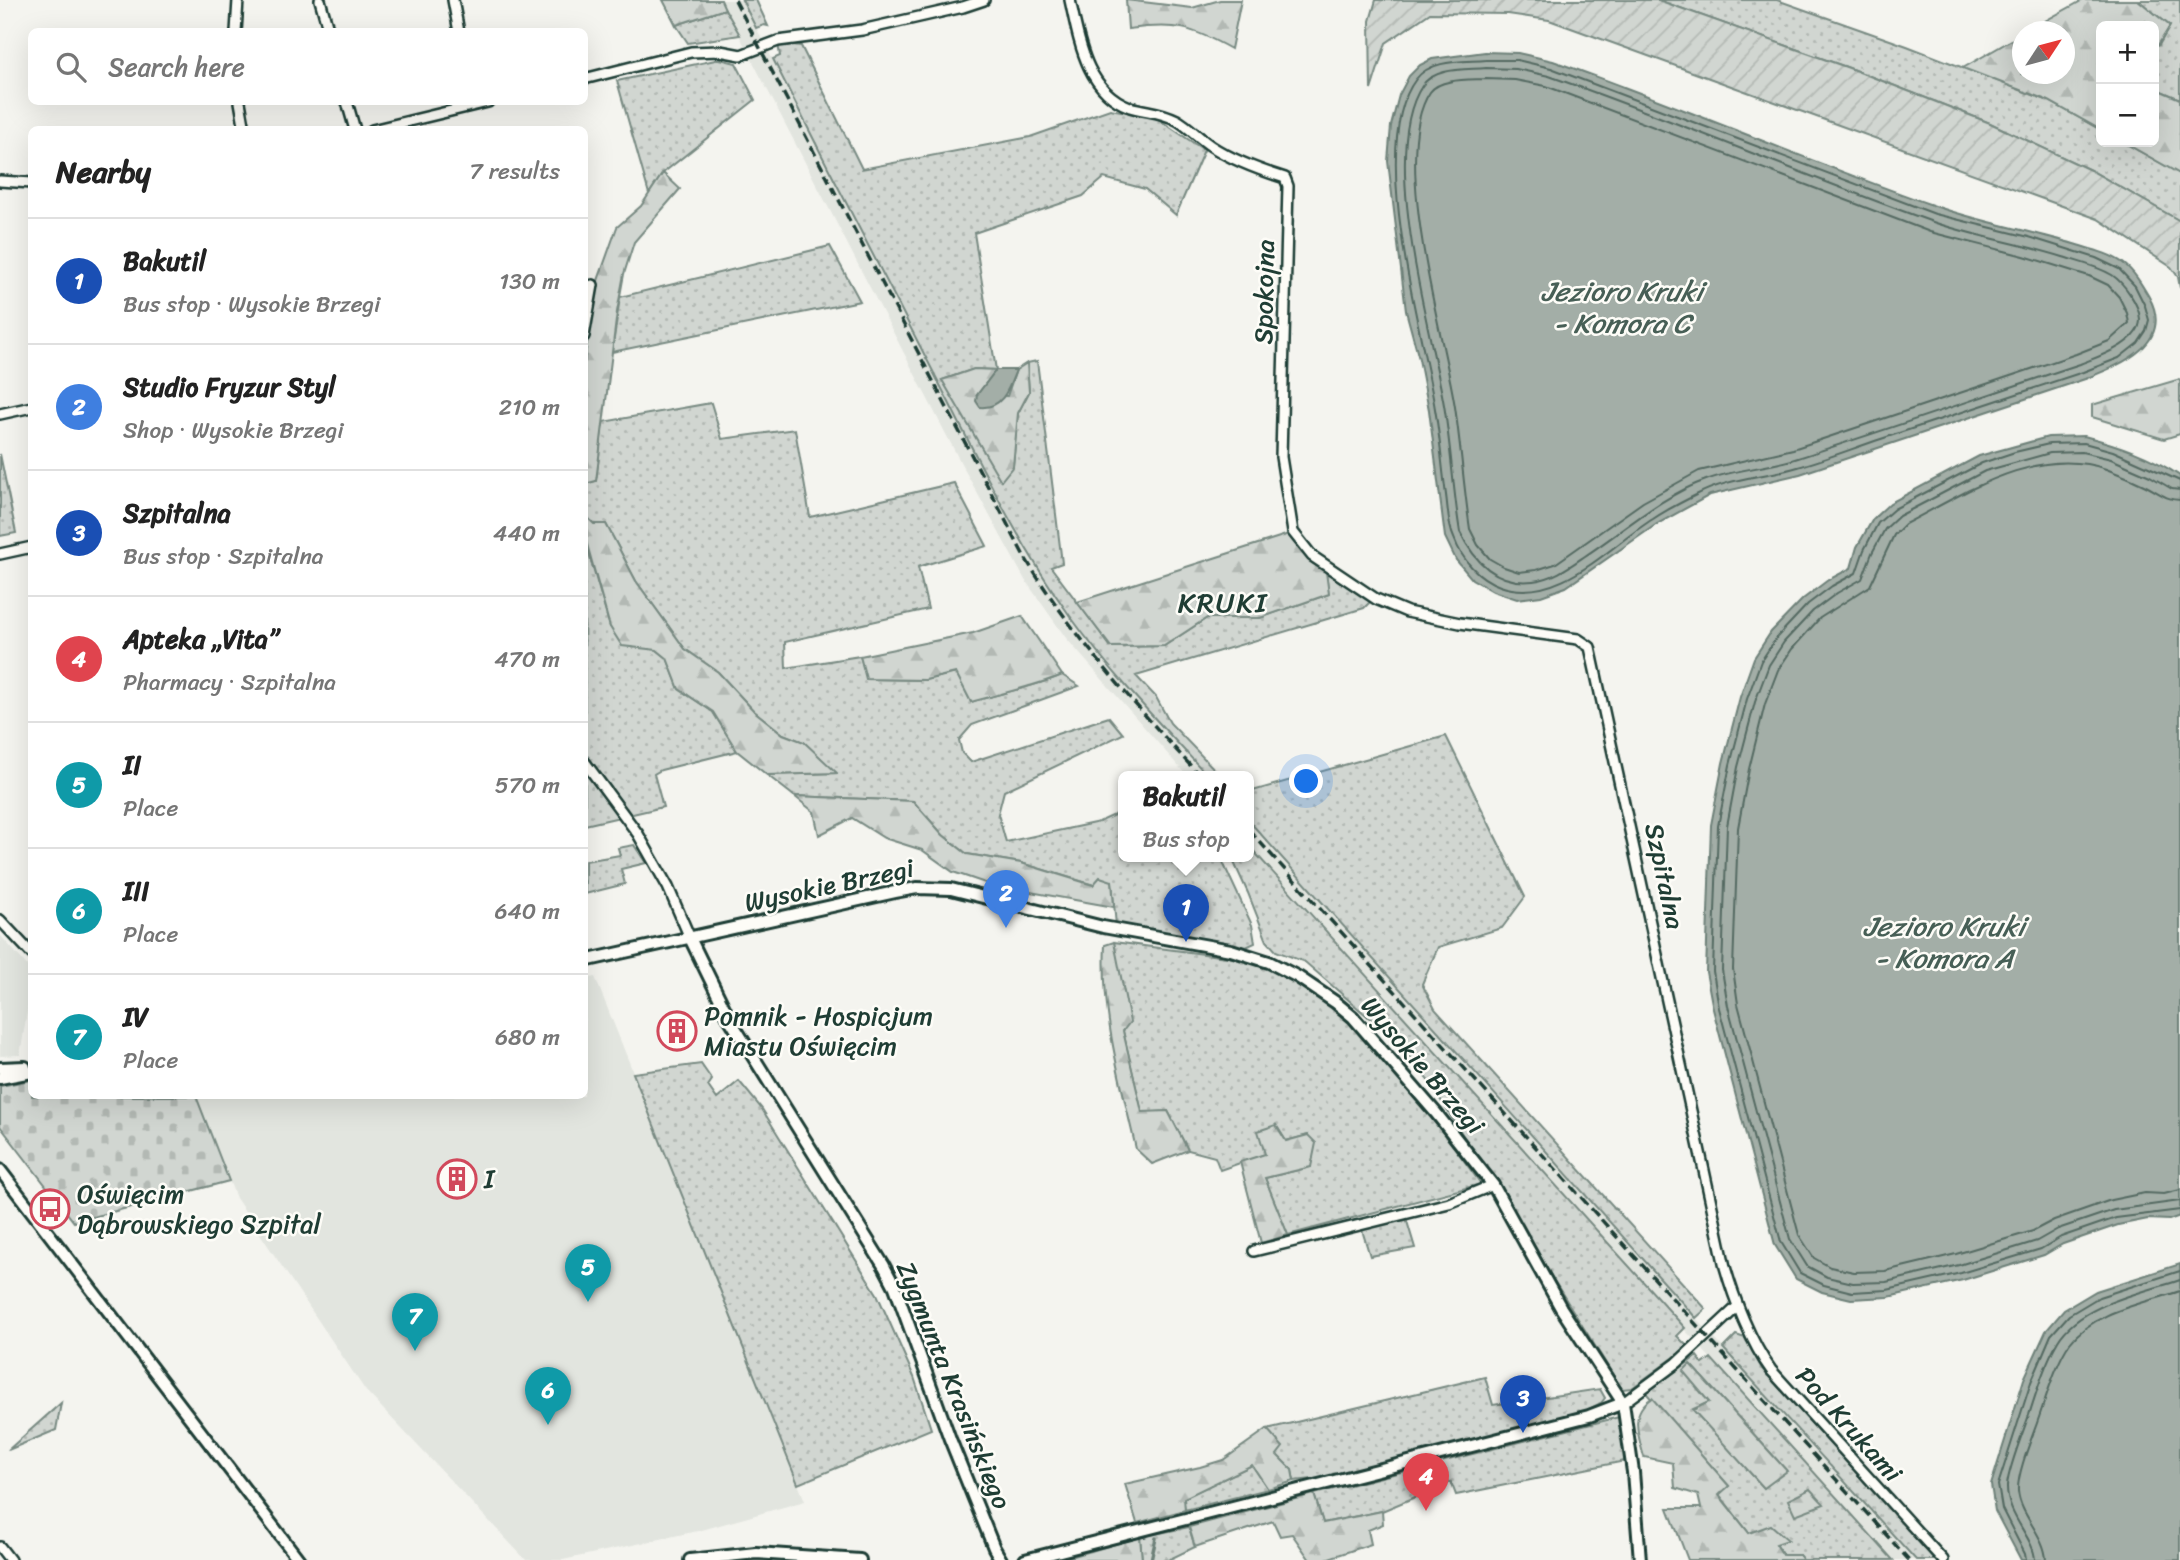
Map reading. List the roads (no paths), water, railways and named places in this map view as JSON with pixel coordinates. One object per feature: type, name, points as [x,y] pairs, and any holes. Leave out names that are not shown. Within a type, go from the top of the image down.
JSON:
[{"type":"street","points":[[236,28],[238,0]]},
{"type":"street","points":[[320,0],[327,28]]},
{"type":"street","points":[[453,0],[457,28]]},
{"type":"street","points":[[588,78],[691,52],[720,51],[741,55],[778,41],[862,30],[962,8],[985,0]]},
{"type":"street","name":"Spokojna","points":[[1070,0],[1077,35],[1090,73],[1111,98],[1132,108],[1158,111],[1179,121],[1210,146],[1239,162],[1285,178],[1288,186],[1281,457],[1293,532],[1312,556],[1376,599],[1407,612],[1460,623],[1578,639],[1590,647]]},
{"type":"street","points":[[241,105],[244,126]]},
{"type":"street","points":[[348,105],[354,126]]},
{"type":"street","points":[[387,126],[466,105]]},
{"type":"street","points":[[0,181],[28,183]]},
{"type":"street","points":[[0,414],[28,408]]},
{"type":"street","points":[[0,554],[28,548]]},
{"type":"street","name":"Szpitalna","points":[[1590,647],[1725,1267],[1738,1306]]},
{"type":"street","name":"Zygmunta Krasińskiego","points":[[588,767],[645,845],[668,887],[729,1018],[895,1287],[950,1439],[1001,1560]]},
{"type":"street","name":"Wysokie Brzegi","points":[[588,960],[895,892],[935,887],[968,892],[1103,927],[1212,946],[1257,958],[1315,987],[1353,1017],[1429,1103],[1493,1185],[1561,1308],[1623,1403],[1633,1472],[1640,1560]]},
{"type":"street","points":[[0,920],[28,950]]},
{"type":"street","points":[[0,1068],[28,1069]]},
{"type":"street","points":[[0,1078],[28,1070]]},
{"type":"street","points":[[0,1170],[299,1560]]},
{"type":"street","points":[[1254,1251],[1449,1203],[1493,1185]]},
{"type":"street","points":[[1025,1560],[1589,1416],[1623,1403],[1677,1363],[1738,1306]]},
{"type":"street","name":"Pod Krukami","points":[[1738,1306],[1771,1370],[1943,1560]]},
{"type":"street","points":[[0,1547],[10,1560]]},
{"type":"street","points":[[690,1560],[756,1553],[860,1560]]},
{"type":"water","name":"Jezioro Kruki - Komora C","points":[[1485,52],[1518,53],[1553,61],[1935,206],[2106,254],[2127,266],[2141,283],[2155,313],[2155,328],[2140,350],[2113,367],[2085,379],[1800,474],[1710,495],[1657,524],[1566,587],[1541,596],[1517,599],[1493,591],[1472,579],[1456,560],[1445,537],[1429,410],[1406,311],[1388,161],[1391,126],[1399,95],[1409,76],[1420,65],[1432,59]]},
{"type":"water","points":[[996,370],[1016,370],[1000,401],[988,407],[980,407],[976,401],[977,395]]},
{"type":"water","name":"Jezioro Kruki - Komora A","points":[[2084,436],[2134,452],[2180,476],[2180,1216],[2169,1220],[2148,1219],[2118,1225],[2063,1244],[2044,1255],[1963,1280],[1888,1297],[1851,1299],[1822,1292],[1796,1279],[1775,1245],[1713,1009],[1706,972],[1711,825],[1740,697],[1754,658],[1771,632],[1803,599],[1828,580],[1851,568],[1857,547],[1873,519],[1890,503],[1979,456],[2048,437]]},
{"type":"water","points":[[2180,1264],[2180,1560],[2021,1560],[1995,1511],[1991,1485],[2024,1379],[2046,1331],[2064,1310],[2096,1291]]},
{"type":"waterway","points":[[1151,1560],[1156,1538]]},
{"type":"railway","points":[[735,0],[1024,556],[1084,643],[1196,771]]},
{"type":"railway","points":[[1254,836],[1909,1560]]},
{"type":"place","name":"Studio Fryzur Styl","points":[[1006,928]]},
{"type":"place","name":"Bakutil","points":[[1186,942]]},
{"type":"place","name":"Pomnik - Hospicjum Miastu Oświęcim","points":[[677,1031]]},
{"type":"place","name":"I","points":[[457,1179]]},
{"type":"place","name":"Oświęcim Dąbrowskiego Szpital","points":[[50,1209]]},
{"type":"place","name":"II","points":[[588,1302]]},
{"type":"place","name":"IV","points":[[415,1351]]},
{"type":"place","name":"III","points":[[548,1425]]},
{"type":"place","name":"Szpitalna","points":[[1523,1433]]},
{"type":"place","name":"Apteka „Vita”","points":[[1426,1511]]},
{"type":"district","name":"KRUKI","points":[[1223,602]]}]
